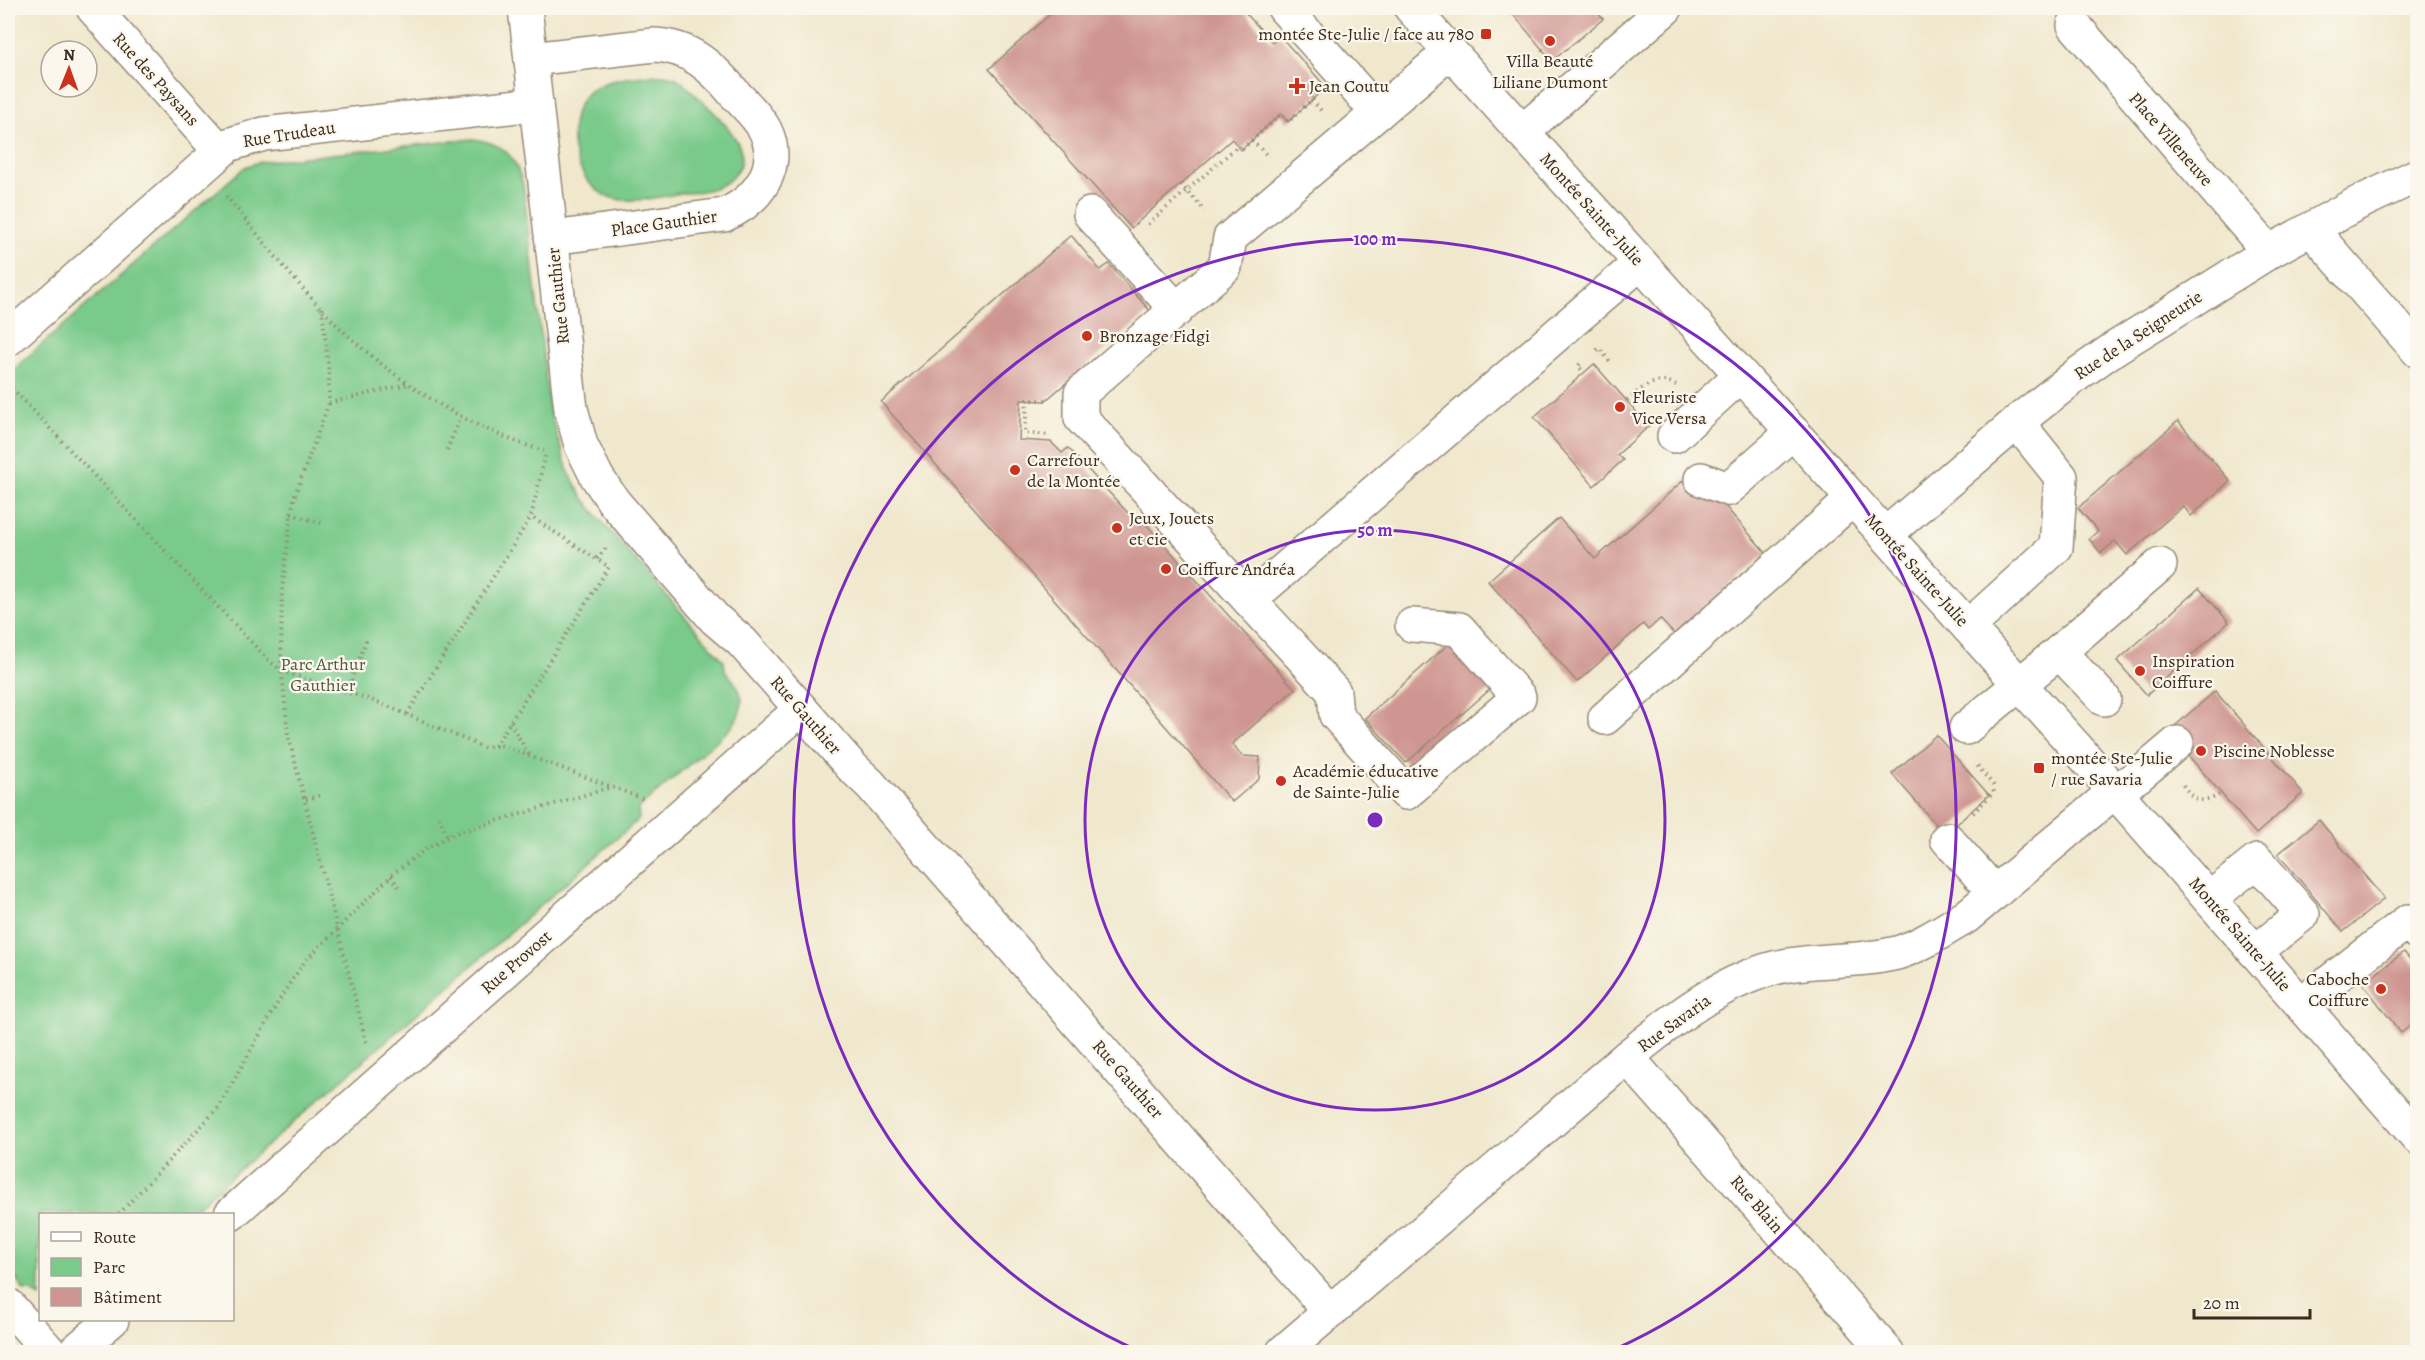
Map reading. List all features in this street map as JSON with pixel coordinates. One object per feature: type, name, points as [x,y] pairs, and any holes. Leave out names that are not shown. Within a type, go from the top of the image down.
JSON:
[{"type":"street","name":"Rue des Paysans","points":[[93,8],[220,151]]},
{"type":"street","name":"Rue Gauthier","points":[[525,8],[572,409],[581,446],[614,502],[716,619],[742,642],[878,793],[1330,1312]]},
{"type":"street","points":[[1284,8],[1378,113]]},
{"type":"street","name":"Montée Sainte-Julie","points":[[1411,8],[2019,683],[2418,1138]]},
{"type":"street","points":[[1522,132],[1666,8]]},
{"type":"street","name":"Place Villeneuve","points":[[2074,25],[2269,252]]},
{"type":"street","name":"Place Gauthier","points":[[531,59],[654,45],[667,46],[690,53],[717,74],[749,108],[764,128],[772,154],[766,176],[752,199],[744,206],[724,215],[552,238]]},
{"type":"street","points":[[1412,625],[1459,629],[1519,697],[1406,793],[1336,716],[1334,692],[1081,418],[1081,393],[1225,267],[1230,238],[1450,52]]},
{"type":"street","name":"Rue Trudeau","points":[[8,339],[220,151],[239,141],[264,134],[536,104]]},
{"type":"street","name":"Rue de la Seigneurie","points":[[1885,535],[2017,422],[2115,348],[2269,252],[2354,205],[2418,175]]},
{"type":"street","points":[[1090,214],[1177,310]]},
{"type":"street","points":[[2312,229],[2418,351]]},
{"type":"street","points":[[1250,600],[1640,263]]},
{"type":"street","points":[[1674,436],[1741,375]]},
{"type":"street","points":[[1968,627],[2056,547],[2061,477],[2017,422]]},
{"type":"street","points":[[1701,478],[1728,489],[1793,432]]},
{"type":"street","points":[[1605,718],[1853,499]]},
{"type":"street","points":[[1969,743],[2019,683],[2060,652],[2160,565]]},
{"type":"street","points":[[2060,652],[2104,699]]},
{"type":"street","name":"Rue Provost","points":[[233,1213],[801,709]]},
{"type":"street","name":"Rue Savaria","points":[[1283,1353],[1627,1057],[1685,1012],[1717,992],[1748,977],[1775,968],[1866,958],[1898,952],[1943,931],[1966,917],[2115,791],[2138,776],[2177,743]]},
{"type":"street","points":[[1956,830],[1995,893]]},
{"type":"street","points":[[2209,898],[2257,861],[2303,914],[2255,952]]},
{"type":"street","points":[[2301,1004],[2414,923]]},
{"type":"street","name":"Rue Blain","points":[[1627,1057],[1887,1353]]},
{"type":"street","points":[[8,1305],[50,1353]]},
{"type":"street","points":[[74,1353],[111,1321]]},
{"type":"path","points":[[1542,49],[1554,64]]},
{"type":"path","points":[[1146,226],[1238,146],[1241,150],[1281,114],[1288,122],[1319,94]]},
{"type":"path","points":[[1181,184],[1187,190]]},
{"type":"path","points":[[219,188],[322,308],[394,375],[461,416],[503,436],[546,452],[531,517],[407,714]]},
{"type":"path","points":[[322,308],[328,363],[329,403],[310,450],[291,514],[282,591],[282,671],[288,735],[370,1055],[387,1076]]},
{"type":"path","points":[[1592,354],[1599,348],[1611,363]]},
{"type":"path","points":[[1584,372],[1578,366],[1585,360]]},
{"type":"path","points":[[1627,400],[1650,383],[1670,381],[1677,385]]},
{"type":"path","points":[[8,384],[269,661],[282,671],[407,714],[485,748],[500,745],[609,787],[627,791],[653,803]]},
{"type":"path","points":[[329,403],[409,384]]},
{"type":"path","points":[[447,450],[461,416]]},
{"type":"path","points":[[291,514],[322,523]]},
{"type":"path","points":[[494,747],[609,567],[531,517]]},
{"type":"path","points":[[347,692],[367,638]]},
{"type":"path","points":[[510,722],[530,756]]},
{"type":"path","points":[[1956,830],[1995,792],[1969,743]]},
{"type":"path","points":[[2180,781],[2191,797],[2200,801],[2210,800],[2221,793]]},
{"type":"path","points":[[121,1213],[218,1108],[289,983],[305,962],[391,876],[426,849],[448,837],[482,824],[609,787]]},
{"type":"path","points":[[306,800],[322,795]]},
{"type":"path","points":[[439,817],[448,837]]},
{"type":"path","points":[[391,876],[399,887]]},
{"type":"green space","points":[[662,75],[681,81],[725,124],[738,144],[741,153],[740,165],[728,181],[709,189],[649,199],[622,200],[609,197],[589,181],[577,159],[573,133],[578,106],[596,87],[608,82]]},
{"type":"green space","name":"Parc Arthur Gauthier","points":[[472,139],[500,147],[512,158],[523,185],[550,413],[568,471],[582,496],[603,523],[724,661],[725,671],[740,691],[742,705],[731,728],[638,809],[639,819],[190,1213],[39,1213],[39,1296],[29,1290],[24,1291],[8,1266],[8,374],[245,167],[259,162]]},
{"type":"building","points":[[1044,8],[1241,8],[1273,43],[1280,36],[1326,87],[1288,122],[1281,114],[1241,150],[1232,139],[1131,228],[989,69],[1050,14]]},
{"type":"building","points":[[1508,8],[1594,8],[1603,19],[1552,61]]},
{"type":"building","name":"Carrefour de la Montée","points":[[1071,235],[1100,270],[1109,264],[1150,311],[1045,401],[1021,400],[1019,440],[1051,442],[1062,453],[1068,448],[1140,526],[1144,522],[1295,689],[1232,744],[1242,756],[1260,757],[1259,779],[1232,802],[881,402]]},
{"type":"building","points":[[1594,364],[1649,426],[1617,455],[1623,460],[1594,486],[1534,417]]},
{"type":"building","points":[[2178,421],[2230,481],[2191,516],[2183,506],[2127,555],[2115,541],[2101,553],[2089,539],[2098,531],[2078,508]]},
{"type":"building","points":[[1694,471],[1766,553],[1674,634],[1660,619],[1648,630],[1643,624],[1577,682],[1488,581],[1559,518],[1595,559]]},
{"type":"building","points":[[2199,588],[2229,622],[2147,695],[2117,661]]},
{"type":"building","points":[[1453,640],[1494,686],[1406,763],[1365,718]]},
{"type":"building","points":[[2215,691],[2303,793],[2256,834],[2168,732]]},
{"type":"building","points":[[1936,735],[1989,795],[1945,835],[1892,774]]},
{"type":"building","points":[[2319,820],[2384,899],[2343,932],[2278,854]]},
{"type":"building","points":[[2404,952],[2418,969],[2418,1027],[2414,1023],[2401,1033],[2363,984]]},
{"type":"place","name":"montée Ste-Julie / face au 780","points":[[1486,34]]},
{"type":"place","name":"Villa Beauté Liliane Dumont","points":[[1550,41]]},
{"type":"place","name":"Jean Coutu","points":[[1297,86]]},
{"type":"place","name":"Bronzage Fidgi","points":[[1087,336]]},
{"type":"place","name":"Fleuriste Vice Versa","points":[[1620,407]]},
{"type":"place","name":"Carrefour de la Montée","points":[[1015,470]]},
{"type":"place","name":"Jeux, Jouets et cie","points":[[1117,528]]},
{"type":"place","name":"Coiffure Andréa","points":[[1166,569]]},
{"type":"place","name":"Inspiration Coiffure","points":[[2140,671]]},
{"type":"place","name":"Piscine Noblesse","points":[[2201,751]]},
{"type":"place","name":"montée Ste-Julie / rue Savaria","points":[[2039,768]]},
{"type":"place","name":"Académie éducative de Sainte-Julie","points":[[1281,781]]},
{"type":"place","name":"Caboche Coiffure","points":[[2381,989]]}]
